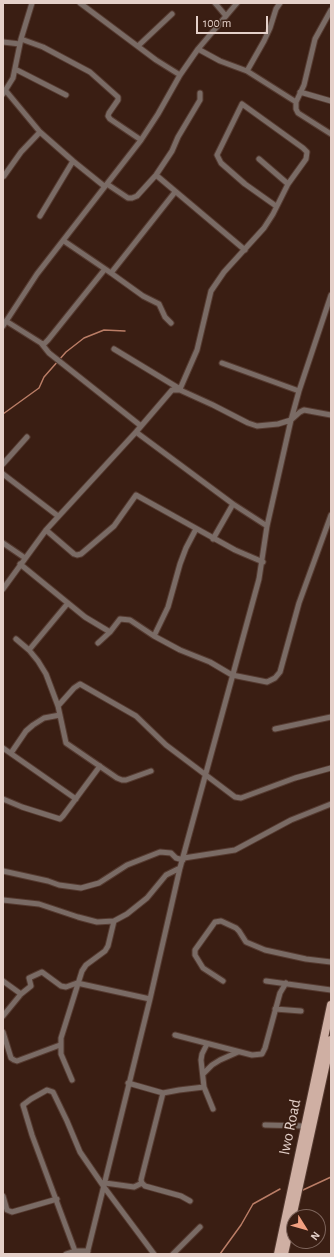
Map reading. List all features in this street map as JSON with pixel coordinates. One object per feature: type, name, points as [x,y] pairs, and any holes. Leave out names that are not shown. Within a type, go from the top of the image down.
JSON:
[{"type":"main road","name":"Iwo Road","points":[[278,1254],[305,1126],[329,1027],[331,1005]]},
{"type":"main road","name":"Iwo Road","points":[[284,1254],[331,1040]]},
{"type":"street","points":[[32,3],[21,42],[16,69],[13,78],[4,93],[40,132],[73,161],[105,185],[128,198],[137,196],[156,175],[172,151],[178,137],[200,100],[200,93]]},
{"type":"street","points":[[80,3],[164,66],[180,75]]},
{"type":"street","points":[[215,3],[226,16]]},
{"type":"street","points":[[3,326],[37,274],[141,140],[158,114],[180,75],[198,49],[237,3]]},
{"type":"street","points":[[247,71],[270,28],[278,4]]},
{"type":"street","points":[[331,10],[315,39],[304,85],[296,102],[296,109],[298,113],[331,134]]},
{"type":"street","points":[[138,46],[172,14]]},
{"type":"street","points":[[3,42],[21,42],[49,50],[90,72],[118,97],[118,100],[108,116],[141,140]]},
{"type":"street","points":[[198,49],[220,61],[247,71],[296,102]]},
{"type":"street","points":[[16,69],[66,95]]},
{"type":"street","points":[[300,92],[331,102]]},
{"type":"street","points":[[3,588],[58,516],[171,392],[178,389],[197,350],[211,291],[224,272],[264,228],[276,206],[288,184],[306,159],[307,152],[242,104],[217,155],[221,163],[245,184],[276,206]]},
{"type":"street","points":[[4,176],[21,152],[40,132]]},
{"type":"street","points":[[259,159],[288,184]]},
{"type":"street","points":[[40,216],[73,161]]},
{"type":"street","points":[[156,175],[245,250]]},
{"type":"street","points":[[111,273],[175,192]]},
{"type":"street","points":[[64,241],[143,296],[159,304],[162,314],[171,323]]},
{"type":"street","points":[[41,343],[44,344],[48,340],[105,269]]},
{"type":"street","points":[[66,1254],[88,1252],[128,1083],[150,999],[180,868],[184,859],[232,675],[259,579],[263,562],[267,526],[291,420],[299,391],[331,295]]},
{"type":"street","points":[[6,321],[41,343],[49,353],[141,426]]},
{"type":"street","points":[[114,349],[178,389],[248,424],[258,426],[278,424],[291,420],[304,410],[331,415]]},
{"type":"street","points":[[222,363],[299,391]]},
{"type":"street","points":[[136,432],[233,504],[267,526]]},
{"type":"street","points":[[3,464],[27,437]]},
{"type":"street","points":[[3,474],[58,516]]},
{"type":"street","points":[[46,530],[74,554],[81,554],[114,526],[136,495],[214,539],[263,562]]},
{"type":"street","points":[[214,539],[233,504]]},
{"type":"street","points":[[98,643],[110,632],[120,619],[125,619],[130,620],[154,636],[180,650],[210,662],[232,675],[267,682],[275,678],[280,672],[299,603],[316,554],[329,527],[331,515]]},
{"type":"street","points":[[154,636],[168,607],[180,564],[196,529]]},
{"type":"street","points":[[3,543],[25,558]]},
{"type":"street","points":[[20,564],[85,617],[110,632]]},
{"type":"street","points":[[29,650],[68,603]]},
{"type":"street","points":[[16,639],[29,650],[46,674],[58,706],[66,743],[122,780],[151,771]]},
{"type":"street","points":[[58,706],[74,688],[80,684],[136,716],[166,745],[235,797],[241,798],[295,778],[331,768]]},
{"type":"street","points":[[11,754],[26,731],[33,724],[44,718],[60,715]]},
{"type":"street","points":[[275,729],[331,717]]},
{"type":"street","points":[[3,748],[76,799]]},
{"type":"street","points":[[3,799],[22,807],[60,819],[100,766]]},
{"type":"street","points":[[3,871],[59,885],[81,888],[99,883],[127,865],[160,852],[171,853],[176,858],[184,859],[235,850],[291,820],[331,804]]},
{"type":"street","points":[[3,900],[39,904],[97,922],[114,921],[127,914],[147,898],[166,875],[180,868]]},
{"type":"street","points":[[72,1080],[61,1054],[61,1038],[77,983],[86,965],[105,952],[108,946],[114,921]]},
{"type":"street","points":[[223,981],[202,968],[195,955],[195,950],[215,922],[221,921],[236,928],[246,942],[265,950],[306,959],[331,962]]},
{"type":"street","points":[[3,1016],[20,994],[31,986],[29,978],[39,973],[44,973],[61,986],[66,987],[77,983],[150,999]]},
{"type":"street","points":[[3,981],[20,994]]},
{"type":"street","points":[[266,981],[331,990]]},
{"type":"street","points":[[175,1035],[252,1056],[262,1054],[280,993],[286,984]]},
{"type":"street","points":[[275,1009],[301,1011]]},
{"type":"street","points":[[3,1032],[11,1058],[17,1061],[60,1045]]},
{"type":"street","points":[[207,1044],[201,1060],[204,1074],[204,1087],[214,1109]]},
{"type":"street","points":[[204,1074],[212,1065],[238,1052]]},
{"type":"street","points":[[128,1083],[163,1093],[204,1087]]},
{"type":"street","points":[[75,1252],[32,1135],[23,1106],[31,1099],[47,1090],[53,1092],[68,1121],[80,1152],[154,1254]]},
{"type":"street","points":[[142,1183],[141,1180],[163,1093]]},
{"type":"street","points":[[265,1125],[305,1126]]},
{"type":"street","points":[[104,1185],[134,1187],[142,1183]]},
{"type":"street","points":[[142,1183],[145,1186],[181,1196],[190,1201]]},
{"type":"street","points":[[3,1196],[7,1210],[12,1212],[56,1199]]},
{"type":"street","points":[[173,1254],[200,1227]]},
{"type":"waterway","points":[[3,414],[39,388],[44,377],[66,352],[84,338],[104,330],[125,331]]},
{"type":"waterway","points":[[303,1190],[331,1177]]},
{"type":"waterway","points":[[220,1254],[241,1225],[253,1204],[280,1189]]}]
